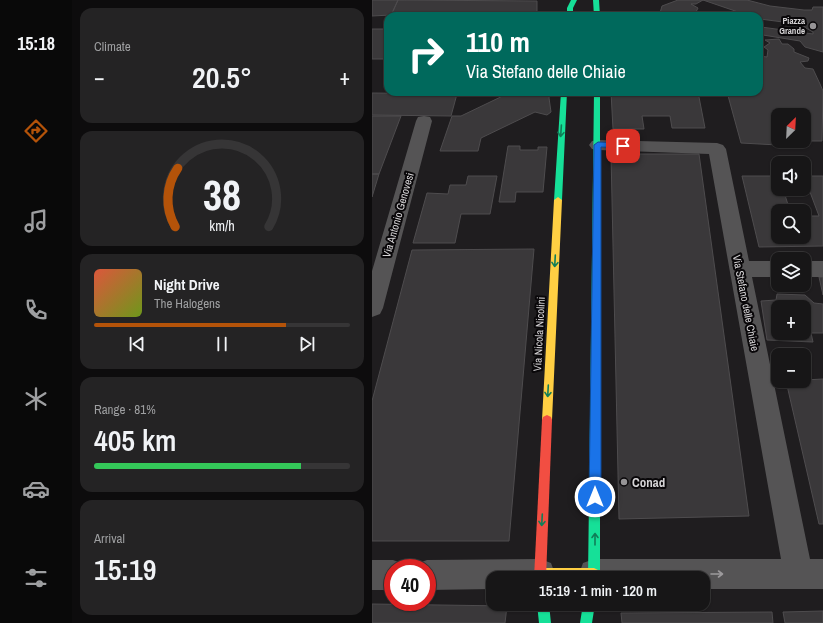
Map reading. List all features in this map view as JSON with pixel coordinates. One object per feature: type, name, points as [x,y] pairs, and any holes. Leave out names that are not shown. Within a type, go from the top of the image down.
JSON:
[{"type":"street","points":[[570,12],[570,8],[574,0]]},
{"type":"street","points":[[594,1],[596,12]]},
{"type":"street","name":"Via Nicola Nicolini","points":[[540,571],[564,96]]},
{"type":"street","points":[[594,571],[598,145],[597,96]]},
{"type":"street","name":"Via Antonio Genovesi","points":[[372,308],[424,121]]},
{"type":"street","name":"Via Stefano delle Chiaie","points":[[598,145],[718,149],[740,269],[810,574]]},
{"type":"street","points":[[740,269],[771,269]]},
{"type":"street","points":[[811,269],[823,269]]},
{"type":"street","points":[[710,575],[810,574]]},
{"type":"street","points":[[372,575],[384,575]]},
{"type":"street","points":[[436,575],[486,576]]},
{"type":"street","points":[[544,611],[545,623]]},
{"type":"street","points":[[586,623],[588,611]]},
{"type":"building","points":[[372,0],[398,0],[392,12],[384,12],[384,15],[372,16]]},
{"type":"building","points":[[398,0],[537,1],[537,12],[393,12]]},
{"type":"building","points":[[678,0],[703,0],[696,4],[691,4],[698,8],[696,12],[660,12],[662,6]]},
{"type":"building","name":"Piazza Grande","points":[[703,0],[747,0],[770,6],[804,10],[812,10],[813,7],[823,7],[823,52],[805,47],[800,41],[763,35],[763,27],[813,34],[813,32],[804,27],[807,23],[804,21],[785,20],[783,22],[763,19],[763,12],[738,12]]},
{"type":"building","points":[[372,29],[384,29],[384,59],[372,59]]},
{"type":"building","points":[[779,39],[782,44],[788,44],[794,49],[794,52],[809,58],[808,61],[800,62],[805,68],[813,69],[823,91],[822,141],[811,141],[811,108],[771,108],[771,145],[741,143],[728,96],[763,96],[763,56],[767,57],[768,50],[764,47],[770,43],[765,40]]},
{"type":"building","points":[[372,93],[384,93],[384,96],[456,96],[451,116],[372,115]]},
{"type":"building","points":[[503,96],[549,96],[551,112],[547,115],[535,112],[481,138],[478,151],[440,151],[452,116],[461,116]]},
{"type":"building","points":[[611,96],[699,96],[705,128],[672,128],[670,116],[642,116],[644,129],[613,129]]},
{"type":"building","points":[[372,116],[401,116],[379,174],[372,174]]},
{"type":"building","points":[[508,146],[520,146],[520,150],[538,150],[538,147],[547,147],[543,192],[516,192],[515,202],[499,202]]},
{"type":"building","points":[[611,154],[699,154],[749,516],[619,519]]},
{"type":"building","points":[[372,174],[379,174],[372,197]]},
{"type":"building","points":[[468,176],[497,176],[490,214],[461,214],[455,243],[413,243],[427,193],[448,194],[450,185],[466,185]]},
{"type":"building","points":[[742,176],[771,176],[771,196],[785,196],[788,204],[771,204],[771,244],[811,244],[811,216],[819,216],[811,195],[811,176],[823,176],[823,246],[759,247]]},
{"type":"building","points":[[534,249],[509,541],[372,541],[372,401],[412,250]]},
{"type":"building","points":[[819,277],[823,277],[823,295]]},
{"type":"building","points":[[777,294],[805,295],[811,300],[776,300]]},
{"type":"building","points":[[771,300],[771,340],[811,340],[811,333],[813,342],[767,340],[761,301]]},
{"type":"building","points":[[811,300],[814,303],[823,304],[823,333],[811,333]]},
{"type":"building","points":[[823,379],[823,524],[819,524],[788,388],[811,388],[811,380]]},
{"type":"building","points":[[372,604],[384,604],[384,611],[436,611],[436,605],[486,606],[486,611],[506,611],[505,623],[372,623]]},
{"type":"building","points":[[823,611],[823,623],[785,623],[783,612]]},
{"type":"building","points":[[772,612],[773,623],[622,623],[621,613]]},
{"type":"traffic: fast","points":[[570,12],[570,8],[574,0]]},
{"type":"traffic: fast","points":[[596,0],[597,12]]},
{"type":"traffic: fast","points":[[558,200],[564,96]]},
{"type":"traffic: fast","points":[[594,571],[597,96]]},
{"type":"traffic: fast","points":[[544,611],[545,623]]},
{"type":"traffic: fast","points":[[586,623],[588,611]]},
{"type":"traffic: slow","points":[[547,420],[558,200]]},
{"type":"traffic: jam","points":[[540,571],[547,420]]},
{"type":"place","name":"Piazza Grande","points":[[813,26]]},
{"type":"place","name":"Conad","points":[[624,482]]},
{"type":"route","points":[[595,497],[598,145],[623,146]]}]
